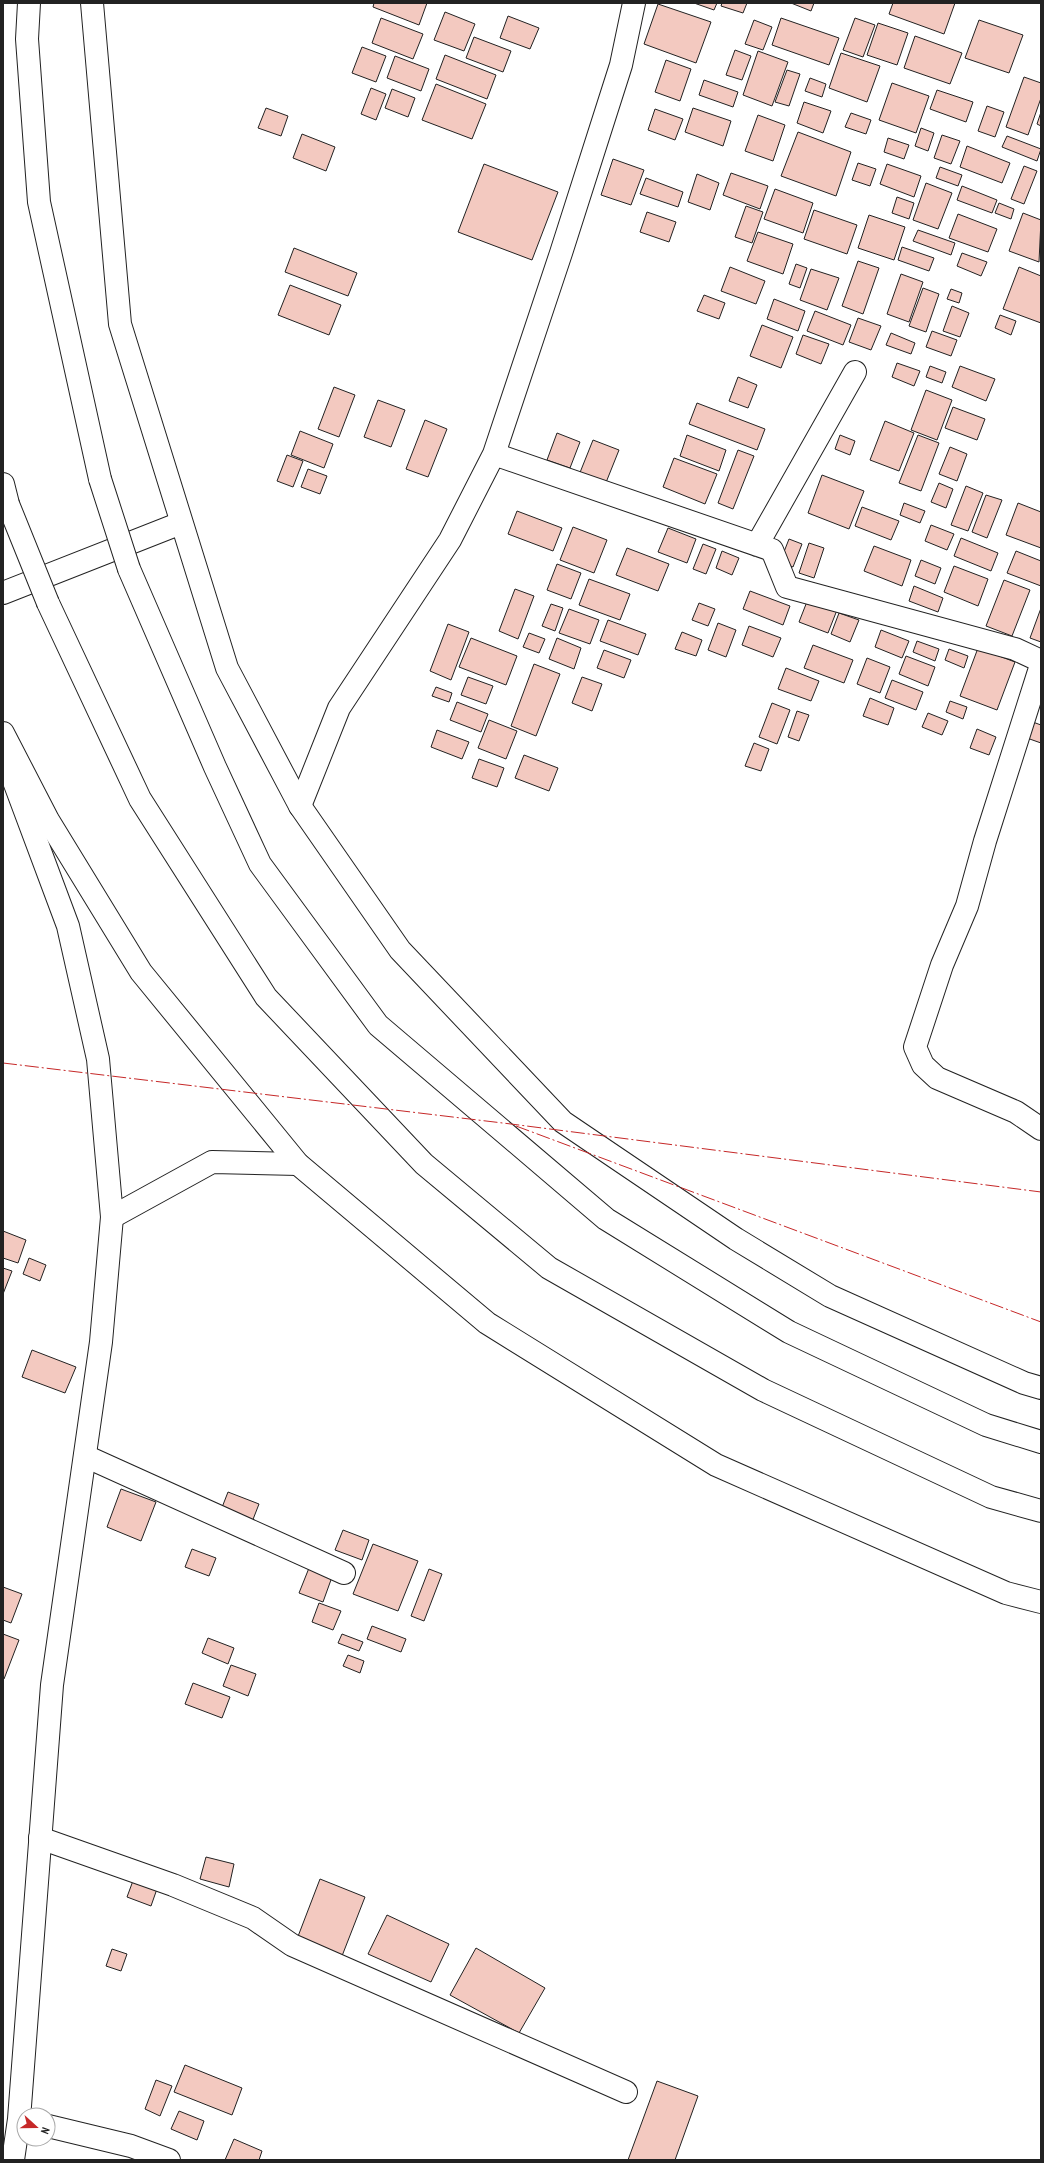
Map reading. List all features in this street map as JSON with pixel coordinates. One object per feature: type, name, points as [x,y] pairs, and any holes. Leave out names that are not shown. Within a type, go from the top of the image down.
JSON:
[{"type":"main road","points":[[29,3],[27,39],[39,202],[100,479],[129,569],[260,864],[378,1025],[606,1219],[789,1332],[986,1425],[1041,1442]]},
{"type":"main road","points":[[92,3],[120,324],[227,668],[300,806],[400,950],[563,1122],[736,1239],[830,1296],[1024,1383],[1041,1388]]},
{"type":"main road","points":[[300,806],[339,708],[450,540],[494,454],[562,253],[618,73],[634,3]]},
{"type":"main road","points":[[758,545],[855,372]]},
{"type":"main road","points":[[494,454],[772,550],[787,587],[1015,649],[1041,661]]},
{"type":"main road","points":[[5,494],[48,603],[140,799],[266,996],[424,1164],[549,1268],[763,1390],[991,1497],[1041,1511]]},
{"type":"main road","points":[[3,593],[181,523]]},
{"type":"main road","points":[[1041,665],[985,840],[967,906],[942,965],[915,1047],[923,1065],[937,1078],[1016,1112],[1041,1129]]},
{"type":"main road","points":[[3,733],[48,820],[141,972],[298,1164],[487,1323],[716,1465],[1006,1593],[1041,1602]]},
{"type":"main road","points":[[3,752],[68,926],[98,1059],[112,1217],[101,1342],[52,1685],[22,2107]]},
{"type":"main road","points":[[112,1217],[212,1162],[298,1164]]},
{"type":"main road","points":[[85,1456],[344,1573]]},
{"type":"main road","points":[[40,1838],[172,1884],[253,1918],[292,1945],[626,2092]]},
{"type":"main road","points":[[56,2128],[131,2146],[169,2160]]},
{"type":"main road","points":[[13,2160],[16,2145]]},
{"type":"building","points":[[374,3],[427,3],[419,25],[373,7]]},
{"type":"building","points":[[694,3],[717,3],[714,10]]},
{"type":"building","points":[[722,3],[747,3],[743,13],[721,6]]},
{"type":"building","points":[[791,3],[814,3],[811,11]]},
{"type":"building","points":[[893,3],[955,3],[944,34],[889,14]]},
{"type":"building","points":[[658,4],[711,22],[696,63],[644,44]]},
{"type":"building","points":[[445,12],[475,24],[464,51],[434,40]]},
{"type":"building","points":[[508,16],[539,28],[530,49],[500,38]]},
{"type":"building","points":[[381,18],[423,34],[413,59],[372,43]]},
{"type":"building","points":[[781,18],[839,38],[829,65],[772,45]]},
{"type":"building","points":[[855,18],[875,25],[863,57],[843,50]]},
{"type":"building","points":[[754,20],[772,27],[763,50],[745,44]]},
{"type":"building","points":[[979,20],[1023,35],[1009,73],[965,58]]},
{"type":"building","points":[[878,23],[908,33],[897,65],[867,55]]},
{"type":"building","points":[[915,36],[962,53],[950,84],[904,68]]},
{"type":"building","points":[[474,37],[511,51],[503,72],[466,58]]},
{"type":"building","points":[[362,47],[386,56],[376,82],[352,73]]},
{"type":"building","points":[[735,50],[751,56],[742,80],[726,75]]},
{"type":"building","points":[[758,51],[788,62],[772,106],[743,95]]},
{"type":"building","points":[[841,53],[880,66],[867,102],[829,88]]},
{"type":"building","points":[[445,55],[496,75],[487,99],[436,79]]},
{"type":"building","points":[[395,56],[429,69],[421,91],[387,78]]},
{"type":"building","points":[[666,60],[691,69],[680,101],[655,92]]},
{"type":"building","points":[[787,70],[800,74],[789,106],[775,102]]},
{"type":"building","points":[[1024,77],[1041,83],[1041,98],[1028,135],[1006,127]]},
{"type":"building","points":[[810,78],[826,84],[822,97],[805,91]]},
{"type":"building","points":[[704,80],[738,92],[733,107],[699,95]]},
{"type":"building","points":[[892,83],[929,96],[916,133],[879,120]]},
{"type":"building","points":[[436,84],[486,104],[472,139],[422,120]]},
{"type":"building","points":[[371,88],[386,94],[376,120],[361,114]]},
{"type":"building","points":[[392,89],[415,98],[408,117],[385,108]]},
{"type":"building","points":[[937,90],[973,102],[966,122],[930,109]]},
{"type":"building","points":[[804,102],[831,111],[823,133],[797,123]]},
{"type":"building","points":[[987,106],[1004,112],[995,137],[978,131]]},
{"type":"building","points":[[266,108],[288,116],[281,136],[258,128]]},
{"type":"building","points":[[693,108],[731,121],[723,146],[685,132]]},
{"type":"building","points":[[655,109],[683,119],[675,140],[648,130]]},
{"type":"building","points":[[1041,112],[1041,126],[1037,124]]},
{"type":"building","points":[[851,113],[871,120],[866,134],[845,127]]},
{"type":"building","points":[[758,115],[785,125],[773,161],[745,151]]},
{"type":"building","points":[[921,128],[934,133],[928,151],[915,146]]},
{"type":"building","points":[[798,132],[851,152],[836,196],[781,176]]},
{"type":"building","points":[[302,134],[335,147],[326,171],[293,158]]},
{"type":"building","points":[[942,135],[960,141],[951,164],[934,158]]},
{"type":"building","points":[[1007,136],[1041,149],[1037,161],[1002,147]]},
{"type":"building","points":[[888,138],[909,145],[904,159],[884,152]]},
{"type":"building","points":[[967,146],[1010,163],[1002,183],[960,167]]},
{"type":"building","points":[[613,159],[644,170],[631,205],[601,195]]},
{"type":"building","points":[[858,163],[876,169],[870,186],[852,180]]},
{"type":"building","points":[[484,164],[558,192],[532,260],[458,232]]},
{"type":"building","points":[[887,164],[921,176],[914,197],[880,184]]},
{"type":"building","points":[[1024,166],[1037,171],[1024,204],[1011,199]]},
{"type":"building","points":[[940,167],[962,175],[958,186],[936,178]]},
{"type":"building","points":[[731,173],[768,186],[760,209],[723,195]]},
{"type":"building","points":[[697,174],[719,183],[710,210],[688,202]]},
{"type":"building","points":[[646,178],[683,192],[678,207],[640,194]]},
{"type":"building","points":[[926,183],[952,193],[938,229],[913,220]]},
{"type":"building","points":[[962,186],[997,200],[992,213],[957,200]]},
{"type":"building","points":[[775,189],[813,203],[803,233],[764,219]]},
{"type":"building","points":[[897,197],[914,203],[909,219],[892,213]]},
{"type":"building","points":[[999,203],[1014,209],[1011,219],[995,213]]},
{"type":"building","points":[[746,206],[763,212],[752,243],[735,237]]},
{"type":"building","points":[[814,210],[857,225],[847,254],[804,239]]},
{"type":"building","points":[[647,212],[676,222],[669,242],[640,232]]},
{"type":"building","points":[[1023,213],[1041,220],[1039,262],[1009,251]]},
{"type":"building","points":[[958,214],[997,229],[988,252],[949,238]]},
{"type":"building","points":[[869,215],[905,227],[894,260],[858,248]]},
{"type":"building","points":[[918,230],[955,243],[951,255],[913,241]]},
{"type":"building","points":[[758,232],[793,244],[783,274],[747,261]]},
{"type":"building","points":[[902,247],[934,258],[929,271],[898,260]]},
{"type":"building","points":[[294,248],[357,273],[348,296],[285,272]]},
{"type":"building","points":[[962,253],[987,262],[981,276],[957,266]]},
{"type":"building","points":[[858,261],[879,268],[863,314],[842,306]]},
{"type":"building","points":[[796,264],[807,268],[800,288],[789,284]]},
{"type":"building","points":[[730,267],[765,281],[756,304],[721,291]]},
{"type":"building","points":[[1019,267],[1041,276],[1041,323],[1003,309]]},
{"type":"building","points":[[811,269],[839,278],[827,310],[800,300]]},
{"type":"building","points":[[901,274],[923,282],[909,322],[887,314]]},
{"type":"building","points":[[290,285],[341,305],[329,335],[278,315]]},
{"type":"building","points":[[923,288],[939,294],[926,332],[909,326]]},
{"type":"building","points":[[951,289],[962,293],[959,303],[947,299]]},
{"type":"building","points":[[704,295],[725,303],[719,319],[697,311]]},
{"type":"building","points":[[774,299],[805,311],[798,331],[767,319]]},
{"type":"building","points":[[952,306],[969,313],[960,337],[943,331]]},
{"type":"building","points":[[815,311],[851,325],[843,345],[807,331]]},
{"type":"building","points":[[1000,315],[1016,321],[1011,335],[995,328]]},
{"type":"building","points":[[858,318],[881,326],[871,350],[849,342]]},
{"type":"building","points":[[762,325],[793,337],[781,368],[750,356]]},
{"type":"building","points":[[932,331],[957,340],[951,356],[926,347]]},
{"type":"building","points":[[891,333],[915,343],[911,354],[886,345]]},
{"type":"building","points":[[803,335],[829,344],[821,364],[796,354]]},
{"type":"building","points":[[897,363],[920,371],[914,386],[892,377]]},
{"type":"building","points":[[930,366],[946,372],[942,383],[926,377]]},
{"type":"building","points":[[960,366],[995,379],[986,401],[952,387]]},
{"type":"building","points":[[738,377],[757,385],[748,408],[729,401]]},
{"type":"building","points":[[334,387],[355,395],[339,437],[318,429]]},
{"type":"building","points":[[926,390],[952,400],[937,440],[911,430]]},
{"type":"building","points":[[378,400],[405,410],[391,447],[364,437]]},
{"type":"building","points":[[697,403],[765,429],[757,450],[689,424]]},
{"type":"building","points":[[953,407],[985,419],[977,440],[945,428]]},
{"type":"building","points":[[425,420],[447,429],[428,477],[406,469]]},
{"type":"building","points":[[885,421],[914,433],[899,471],[870,460]]},
{"type":"building","points":[[300,431],[333,444],[324,468],[291,455]]},
{"type":"building","points":[[557,433],[580,442],[570,468],[547,460]]},
{"type":"building","points":[[687,435],[726,450],[719,471],[680,456]]},
{"type":"building","points":[[840,435],[855,441],[850,455],[835,449]]},
{"type":"building","points":[[918,435],[939,443],[921,491],[899,483]]},
{"type":"building","points":[[593,440],[619,450],[605,485],[579,475]]},
{"type":"building","points":[[950,447],[967,454],[957,481],[939,474]]},
{"type":"building","points":[[738,450],[754,456],[733,509],[718,503]]},
{"type":"building","points":[[287,455],[303,461],[293,487],[277,481]]},
{"type":"building","points":[[674,458],[717,474],[705,504],[663,487]]},
{"type":"building","points":[[308,469],[327,476],[320,494],[301,487]]},
{"type":"building","points":[[822,475],[864,491],[849,529],[808,513]]},
{"type":"building","points":[[939,483],[953,489],[946,508],[931,502]]},
{"type":"building","points":[[966,486],[983,493],[968,531],[951,525]]},
{"type":"building","points":[[986,495],[1002,500],[987,538],[972,532]]},
{"type":"building","points":[[904,503],[925,511],[920,523],[900,515]]},
{"type":"building","points":[[1018,503],[1041,512],[1041,548],[1006,535]]},
{"type":"building","points":[[862,507],[899,521],[891,540],[855,526]]},
{"type":"building","points":[[517,511],[562,528],[553,551],[508,534]]},
{"type":"building","points":[[931,525],[954,534],[947,550],[925,541]]},
{"type":"building","points":[[573,527],[607,540],[594,573],[560,560]]},
{"type":"building","points":[[668,528],[696,539],[687,563],[658,552]]},
{"type":"building","points":[[961,538],[998,553],[991,571],[954,556]]},
{"type":"building","points":[[789,539],[802,544],[793,567],[780,562]]},
{"type":"building","points":[[809,543],[824,548],[814,578],[799,573]]},
{"type":"building","points":[[703,544],[716,549],[706,574],[693,569]]},
{"type":"building","points":[[874,546],[911,560],[902,586],[864,571]]},
{"type":"building","points":[[627,548],[669,564],[658,591],[616,575]]},
{"type":"building","points":[[722,551],[739,558],[732,575],[716,568]]},
{"type":"building","points":[[1016,551],[1041,561],[1041,586],[1007,573]]},
{"type":"building","points":[[921,560],[941,568],[935,584],[915,576]]},
{"type":"building","points":[[557,564],[581,573],[571,599],[547,590]]},
{"type":"building","points":[[954,566],[988,579],[978,606],[944,592]]},
{"type":"building","points":[[589,579],[630,594],[620,620],[579,605]]},
{"type":"building","points":[[1004,580],[1030,590],[1012,636],[986,626]]},
{"type":"building","points":[[914,586],[943,598],[938,612],[909,601]]},
{"type":"building","points":[[515,589],[534,596],[518,639],[499,631]]},
{"type":"building","points":[[750,591],[790,606],[783,625],[743,609]]},
{"type":"building","points":[[808,599],[837,610],[828,633],[799,622]]},
{"type":"building","points":[[699,603],[715,609],[708,626],[692,620]]},
{"type":"building","points":[[551,604],[563,608],[555,631],[542,626]]},
{"type":"building","points":[[1041,608],[1041,642],[1030,638]]},
{"type":"building","points":[[569,609],[599,620],[590,644],[559,633]]},
{"type":"building","points":[[839,613],[859,620],[850,642],[831,634]]},
{"type":"building","points":[[608,620],[646,634],[638,655],[600,641]]},
{"type":"building","points":[[718,623],[736,630],[726,657],[708,650]]},
{"type":"building","points":[[448,624],[469,632],[451,680],[430,671]]},
{"type":"building","points":[[749,626],[781,638],[773,657],[742,645]]},
{"type":"building","points":[[881,630],[909,641],[902,658],[875,647]]},
{"type":"building","points":[[682,632],[702,640],[696,656],[675,649]]},
{"type":"building","points":[[529,633],[545,639],[539,653],[523,647]]},
{"type":"building","points":[[471,638],[517,656],[506,685],[459,667]]},
{"type":"building","points":[[557,638],[581,648],[574,669],[549,659]]},
{"type":"building","points":[[917,641],[939,649],[935,661],[913,652]]},
{"type":"building","points":[[813,645],[853,660],[844,683],[804,668]]},
{"type":"building","points":[[978,648],[1015,662],[997,710],[960,696]]},
{"type":"building","points":[[949,649],[968,656],[964,668],[945,660]]},
{"type":"building","points":[[604,650],[631,660],[624,678],[597,668]]},
{"type":"building","points":[[906,656],[935,667],[928,686],[899,674]]},
{"type":"building","points":[[867,658],[890,667],[880,693],[857,684]]},
{"type":"building","points":[[534,664],[560,674],[536,736],[511,726]]},
{"type":"building","points":[[786,668],[819,681],[811,701],[778,689]]},
{"type":"building","points":[[468,677],[493,686],[486,704],[461,695]]},
{"type":"building","points":[[582,677],[602,684],[592,711],[572,703]]},
{"type":"building","points":[[892,680],[923,692],[916,710],[885,698]]},
{"type":"building","points":[[436,687],[452,693],[449,702],[432,696]]},
{"type":"building","points":[[870,698],[894,708],[888,725],[863,716]]},
{"type":"building","points":[[950,701],[967,707],[963,719],[946,712]]},
{"type":"building","points":[[457,702],[488,714],[481,732],[450,720]]},
{"type":"building","points":[[772,703],[790,710],[777,744],[759,737]]},
{"type":"building","points":[[797,711],[809,715],[799,741],[788,737]]},
{"type":"building","points":[[928,713],[948,721],[942,735],[922,727]]},
{"type":"building","points":[[489,720],[517,731],[506,759],[478,748]]},
{"type":"building","points":[[1030,721],[1041,725],[1041,743],[1024,737]]},
{"type":"building","points":[[977,729],[996,737],[989,755],[970,748]]},
{"type":"building","points":[[437,730],[469,742],[462,759],[431,747]]},
{"type":"building","points":[[754,743],[769,749],[761,771],[745,766]]},
{"type":"building","points":[[524,755],[558,768],[549,791],[515,778]]},
{"type":"building","points":[[479,759],[504,768],[497,787],[472,778]]},
{"type":"building","points":[[3,1231],[26,1240],[18,1263],[3,1258]]},
{"type":"building","points":[[29,1258],[46,1265],[40,1281],[23,1274]]},
{"type":"building","points":[[3,1268],[12,1271],[3,1294]]},
{"type":"building","points":[[32,1350],[76,1367],[65,1393],[22,1377]]},
{"type":"building","points":[[121,1489],[156,1502],[141,1541],[107,1527]]},
{"type":"building","points":[[228,1492],[259,1504],[252,1522],[221,1510]]},
{"type":"building","points":[[343,1530],[369,1540],[362,1560],[335,1550]]},
{"type":"building","points":[[373,1544],[418,1561],[398,1611],[353,1594]]},
{"type":"building","points":[[192,1549],[216,1558],[209,1576],[185,1567]]},
{"type":"building","points":[[309,1568],[332,1577],[323,1602],[299,1593]]},
{"type":"building","points":[[429,1569],[442,1574],[424,1621],[411,1616]]},
{"type":"building","points":[[3,1587],[22,1594],[11,1623],[3,1620]]},
{"type":"building","points":[[319,1603],[341,1611],[333,1630],[312,1622]]},
{"type":"building","points":[[372,1626],[406,1639],[401,1652],[367,1639]]},
{"type":"building","points":[[3,1634],[19,1640],[4,1679],[3,1679]]},
{"type":"building","points":[[342,1634],[363,1642],[359,1651],[338,1643]]},
{"type":"building","points":[[208,1638],[234,1648],[228,1664],[202,1653]]},
{"type":"building","points":[[348,1655],[364,1661],[360,1673],[343,1666]]},
{"type":"building","points":[[231,1665],[256,1674],[248,1696],[223,1686]]},
{"type":"building","points":[[193,1683],[230,1697],[222,1718],[185,1704]]},
{"type":"building","points":[[206,1857],[234,1864],[229,1887],[200,1879]]},
{"type":"building","points":[[134,1878],[158,1886],[151,1906],[127,1897]]},
{"type":"building","points":[[320,1879],[365,1897],[342,1956],[297,1939]]},
{"type":"building","points":[[387,1915],[449,1944],[431,1982],[368,1954]]},
{"type":"building","points":[[476,1948],[545,1988],[519,2033],[450,1995]]},
{"type":"building","points":[[112,1949],[127,1954],[121,1971],[106,1966]]},
{"type":"building","points":[[185,2065],[242,2088],[232,2115],[174,2092]]},
{"type":"building","points":[[156,2080],[172,2086],[160,2116],[145,2109]]},
{"type":"building","points":[[657,2081],[698,2096],[675,2160],[628,2160]]},
{"type":"building","points":[[179,2111],[204,2121],[197,2140],[171,2129]]},
{"type":"building","points":[[234,2139],[262,2151],[259,2160],[225,2160]]},
{"type":"power","points":[[3,1063],[511,1124],[1041,1192]]},
{"type":"power","points":[[516,1126],[1041,1322]]}]
